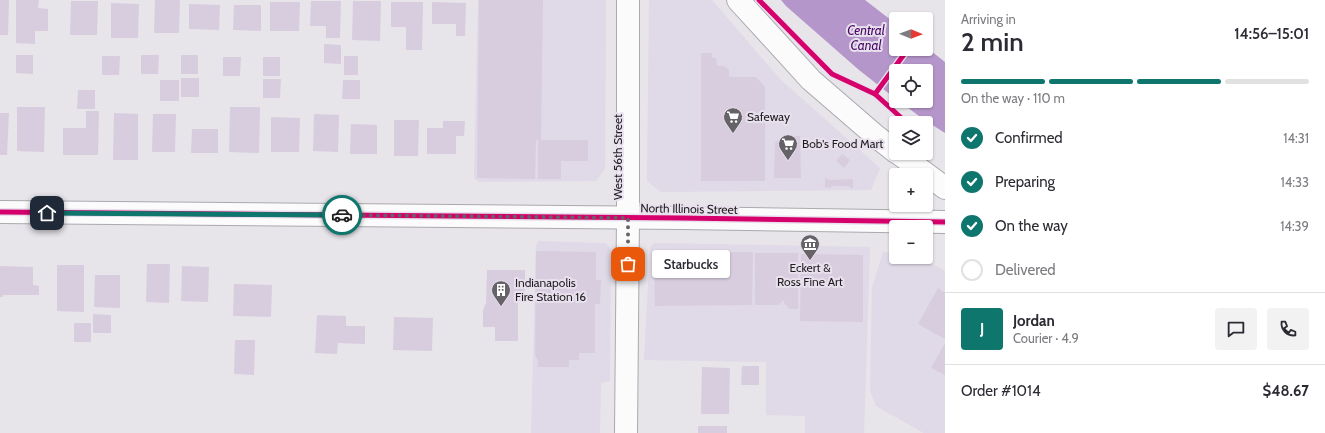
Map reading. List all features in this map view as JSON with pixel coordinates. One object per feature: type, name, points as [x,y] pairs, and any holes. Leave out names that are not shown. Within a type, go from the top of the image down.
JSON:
[{"type":"street","name":"West 56th Street","points":[[626,433],[628,0]]},
{"type":"street","points":[[738,0],[811,80],[889,146]]},
{"type":"street","points":[[908,160],[945,188]]},
{"type":"street","name":"North Illinois Street","points":[[0,212],[945,222]]},
{"type":"shaded area","points":[[478,0],[606,0],[605,169],[596,181],[479,182],[474,178]]},
{"type":"shaded area","points":[[649,0],[712,0],[780,79],[880,168],[871,190],[661,192],[647,181]]},
{"type":"shaded area","points":[[538,241],[606,243],[611,250],[610,381],[601,383],[600,433],[531,433],[536,246]]},
{"type":"shaded area","points":[[654,243],[870,247],[864,433],[805,433],[805,416],[766,415],[766,362],[644,360],[650,248]]},
{"type":"shaded area","points":[[883,252],[889,252],[889,264],[932,264],[945,271],[945,433],[924,433],[876,406],[870,391],[872,288]]},
{"type":"water","name":"Central Canal","points":[[781,0],[865,0],[889,19],[889,56],[933,56],[933,53],[945,62],[945,133],[933,125],[933,116],[919,116],[908,108],[933,108],[933,64],[889,64],[889,94],[859,70]]},
{"type":"building","points":[[0,0],[9,0],[8,35],[0,35]]},
{"type":"building","points":[[16,0],[39,0],[38,8],[48,9],[48,31],[35,31],[35,44],[16,43]]},
{"type":"building","points":[[155,0],[180,0],[179,33],[154,33]]},
{"type":"building","points":[[479,0],[543,0],[541,140],[588,140],[588,161],[561,161],[561,179],[538,179],[538,140],[536,140],[535,179],[477,178]]},
{"type":"building","points":[[71,1],[98,1],[97,35],[70,35]]},
{"type":"building","points":[[311,1],[341,1],[340,38],[326,38],[326,26],[310,26]]},
{"type":"building","points":[[353,1],[381,1],[380,41],[352,40]]},
{"type":"building","points":[[270,2],[300,2],[299,31],[270,31]]},
{"type":"building","points":[[391,2],[423,2],[422,50],[406,50],[406,27],[391,27]]},
{"type":"building","points":[[432,2],[466,3],[465,36],[456,36],[456,24],[432,24]]},
{"type":"building","points":[[111,3],[139,4],[138,38],[111,38]]},
{"type":"building","points":[[189,4],[220,5],[219,30],[189,29]]},
{"type":"building","points":[[234,5],[261,5],[261,31],[233,30]]},
{"type":"building","points":[[324,44],[341,45],[341,64],[324,63]]},
{"type":"building","name":"Safeway","points":[[701,53],[712,53],[712,58],[716,58],[717,66],[724,66],[729,70],[729,77],[756,77],[765,87],[765,181],[701,181]]},
{"type":"building","points":[[16,55],[33,55],[33,74],[16,73]]},
{"type":"building","points":[[141,55],[159,55],[158,74],[141,74]]},
{"type":"building","points":[[181,55],[198,55],[198,74],[181,74]]},
{"type":"building","points":[[102,56],[120,56],[119,75],[102,75]]},
{"type":"building","points":[[344,56],[358,56],[358,75],[344,75]]},
{"type":"building","points":[[223,57],[241,57],[240,76],[223,76]]},
{"type":"building","points":[[263,57],[280,57],[280,76],[263,76]]},
{"type":"building","points":[[181,78],[199,78],[199,97],[181,97]]},
{"type":"building","points":[[263,79],[281,79],[280,98],[263,98]]},
{"type":"building","points":[[160,80],[179,80],[179,101],[160,101]]},
{"type":"building","points":[[343,80],[360,80],[360,99],[342,99]]},
{"type":"building","points":[[78,90],[95,90],[95,109],[77,109]]},
{"type":"building","points":[[17,107],[45,107],[44,152],[17,151]]},
{"type":"building","points":[[230,107],[260,107],[259,153],[229,152]]},
{"type":"building","points":[[86,111],[99,111],[98,155],[63,155],[63,128],[86,128]]},
{"type":"building","points":[[0,113],[9,113],[7,155],[0,155]]},
{"type":"building","points":[[114,113],[138,114],[138,160],[113,160]]},
{"type":"building","points":[[153,114],[176,114],[175,152],[152,152]]},
{"type":"building","points":[[314,114],[339,115],[338,152],[313,151]]},
{"type":"building","points":[[271,117],[300,118],[299,152],[271,152]]},
{"type":"building","points":[[394,120],[419,120],[418,156],[394,156]]},
{"type":"building","points":[[443,121],[465,121],[464,136],[456,136],[456,154],[427,154],[427,128],[443,128]]},
{"type":"building","points":[[351,124],[377,125],[377,154],[350,154]]},
{"type":"building","points":[[192,129],[218,129],[218,153],[191,153]]},
{"type":"building","name":"Bob's Food Mart","points":[[784,136],[800,136],[801,178],[774,178],[775,143]]},
{"type":"building","points":[[842,154],[850,160],[844,168],[836,161]]},
{"type":"building","points":[[825,178],[830,180],[853,179],[853,188],[849,186],[832,186],[830,188],[825,187]]},
{"type":"building","points":[[536,251],[596,252],[596,280],[601,280],[600,304],[595,304],[595,353],[579,353],[579,360],[569,360],[569,367],[538,367],[538,360],[535,355]]},
{"type":"building","points":[[660,252],[753,252],[752,305],[655,306],[654,258]]},
{"type":"building","points":[[755,253],[798,253],[798,309],[790,309],[784,303],[784,300],[778,305],[755,305]]},
{"type":"building","points":[[801,254],[863,255],[863,322],[800,321]]},
{"type":"building","points":[[147,264],[170,264],[169,303],[146,302]]},
{"type":"building","points":[[57,265],[84,265],[84,312],[57,311]]},
{"type":"building","points":[[0,266],[33,267],[33,285],[39,286],[39,295],[3,295],[3,297],[0,297]]},
{"type":"building","points":[[182,266],[209,267],[208,302],[181,301]]},
{"type":"building","name":"Indianapolis Fire Station 16","points":[[487,270],[525,270],[525,302],[518,301],[518,341],[495,341],[495,327],[483,327],[483,310],[486,303]]},
{"type":"building","points":[[95,275],[120,275],[120,308],[94,307]]},
{"type":"building","points":[[234,284],[272,285],[271,317],[233,316]]},
{"type":"building","points":[[938,288],[945,293],[945,339],[918,324]]},
{"type":"building","points":[[93,314],[111,315],[111,333],[93,333]]},
{"type":"building","points":[[317,315],[346,316],[346,326],[365,326],[365,344],[338,343],[337,354],[315,353]]},
{"type":"building","points":[[394,317],[433,318],[432,351],[393,350]]},
{"type":"building","points":[[74,323],[91,323],[91,342],[74,342]]},
{"type":"building","points":[[235,340],[255,340],[254,375],[234,374]]},
{"type":"building","points":[[945,343],[945,375],[931,368]]},
{"type":"building","points":[[742,366],[759,366],[759,385],[741,385]]},
{"type":"building","points":[[702,367],[730,368],[729,414],[701,414]]},
{"type":"building","points":[[698,426],[727,426],[727,433],[698,433]]},
{"type":"cycle path","points":[[759,0],[832,74],[875,94],[899,116]]},
{"type":"cycle path","points":[[875,94],[903,56]]},
{"type":"cycle path","points":[[0,212],[682,218],[945,222]]},
{"type":"way so far","points":[[342,215],[628,218],[628,264]]},
{"type":"place","name":"Safeway","points":[[733,134]]},
{"type":"place","name":"Bob's Food Mart","points":[[788,161]]},
{"type":"place","name":"Eckert & Ross Fine Art","points":[[810,261]]},
{"type":"place","name":"Starbucks","points":[[628,264]]},
{"type":"place","name":"Indianapolis Fire Station 16","points":[[501,307]]},
{"type":"route","points":[[47,213],[342,215]]}]
